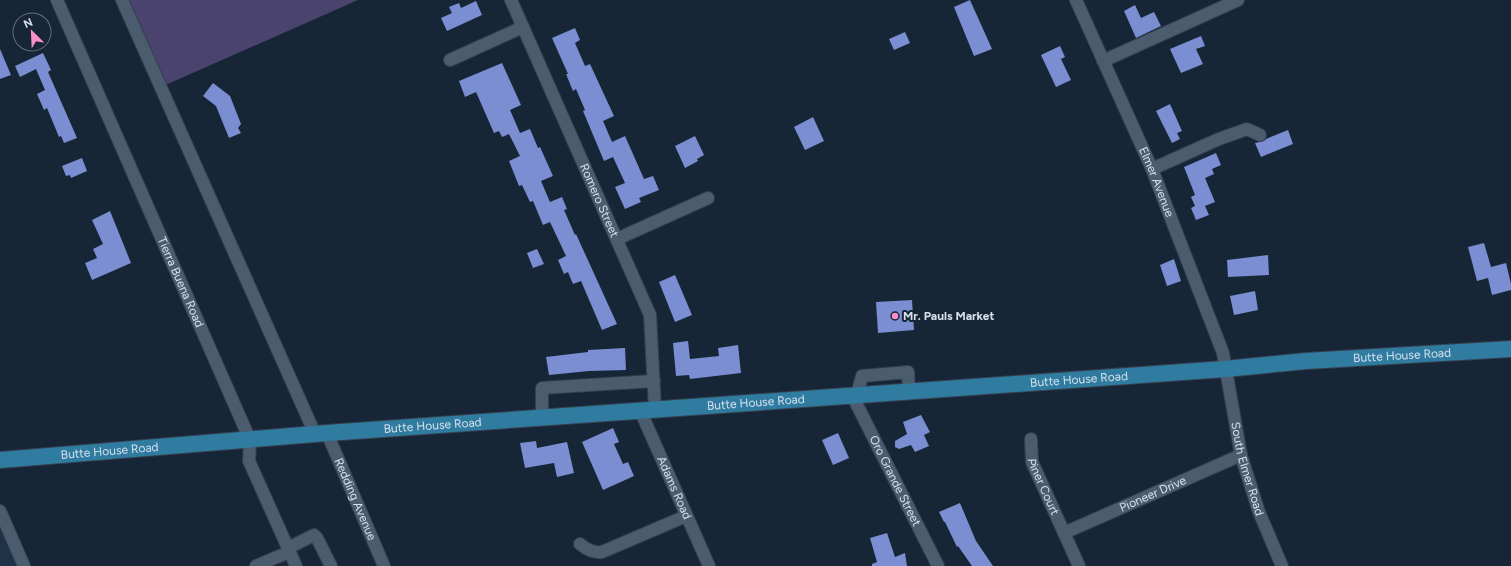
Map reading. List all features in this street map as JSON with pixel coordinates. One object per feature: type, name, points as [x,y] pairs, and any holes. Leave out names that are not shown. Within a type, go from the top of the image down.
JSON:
[{"type":"main road","name":"Butte House Road","points":[[0,460],[542,417],[1225,369],[1306,361],[1511,349]]},
{"type":"street","name":"Tierra Buena Road","points":[[57,0],[250,440],[249,461],[296,566]]},
{"type":"street","name":"Redding Avenue","points":[[122,0],[321,434],[384,566]]},
{"type":"street","name":"Romero Street","points":[[511,0],[650,315],[654,381],[648,410]]},
{"type":"street","name":"Elmer Avenue","points":[[1076,0],[1152,169],[1223,353],[1225,369]]},
{"type":"street","points":[[1103,61],[1238,0]]},
{"type":"street","points":[[450,60],[523,27]]},
{"type":"street","points":[[1152,169],[1219,139],[1247,129],[1260,135]]},
{"type":"street","points":[[617,239],[708,198]]},
{"type":"street","name":"South Elmer Road","points":[[1225,369],[1241,455],[1259,512],[1282,566]]},
{"type":"street","points":[[854,395],[862,376],[908,372],[909,391]]},
{"type":"street","points":[[883,374],[883,393]]},
{"type":"street","points":[[542,417],[542,388],[654,381]]},
{"type":"street","name":"Oro Grande Street","points":[[854,395],[938,566]]},
{"type":"street","name":"Adams Road","points":[[648,410],[686,516],[709,566]]},
{"type":"street","name":"Piner Court","points":[[1032,438],[1032,462],[1079,566]]},
{"type":"street","name":"Pioneer Drive","points":[[1064,533],[1241,455]]},
{"type":"street","points":[[580,544],[586,550],[594,553],[602,552],[686,516]]},
{"type":"street","points":[[1,518],[24,566]]},
{"type":"street","points":[[256,566],[314,535],[331,566]]},
{"type":"shaded area","points":[[122,0],[358,0],[161,87]]},
{"type":"shaded area","points":[[0,511],[24,566],[0,566]]},
{"type":"building","points":[[970,0],[992,49],[974,56],[954,7]]},
{"type":"building","points":[[476,1],[482,15],[447,31],[441,18],[452,13],[449,7],[459,3],[461,8]]},
{"type":"building","points":[[1135,5],[1141,18],[1154,12],[1161,26],[1136,38],[1124,11]]},
{"type":"building","points":[[575,28],[580,40],[575,43],[585,66],[590,64],[614,116],[603,121],[612,142],[625,136],[644,179],[653,176],[659,190],[639,198],[641,202],[625,209],[615,187],[625,183],[613,157],[604,161],[583,111],[585,110],[576,89],[573,91],[566,74],[568,74],[552,38]]},
{"type":"building","points":[[905,32],[910,43],[894,50],[889,39]]},
{"type":"building","points":[[1201,36],[1205,46],[1196,49],[1203,64],[1181,73],[1170,49]]},
{"type":"building","points":[[1060,46],[1065,57],[1061,59],[1071,80],[1056,87],[1041,55]]},
{"type":"building","points":[[0,49],[11,75],[0,79]]},
{"type":"building","points":[[43,53],[51,70],[48,72],[77,138],[64,143],[61,136],[59,137],[47,108],[44,110],[37,94],[45,90],[36,69],[20,77],[15,66]]},
{"type":"building","points":[[502,63],[521,105],[510,110],[520,133],[530,129],[553,176],[541,181],[550,202],[562,197],[567,209],[564,210],[617,324],[602,330],[581,281],[573,284],[568,272],[564,274],[558,260],[566,256],[550,222],[543,225],[533,201],[530,202],[522,185],[519,186],[509,161],[520,156],[509,134],[502,137],[499,131],[494,133],[476,92],[465,97],[459,81]]},
{"type":"building","points":[[213,83],[230,96],[241,124],[238,128],[241,133],[229,138],[216,106],[203,96]]},
{"type":"building","points":[[1170,104],[1182,131],[1177,133],[1180,139],[1172,143],[1156,111]]},
{"type":"building","points":[[813,117],[824,141],[805,150],[794,127]]},
{"type":"building","points":[[1288,130],[1293,144],[1261,157],[1255,143],[1264,141]]},
{"type":"building","points":[[695,136],[704,155],[697,159],[698,161],[685,168],[675,146]]},
{"type":"building","points":[[1216,153],[1221,165],[1212,169],[1214,174],[1205,178],[1215,202],[1205,206],[1209,215],[1196,220],[1191,208],[1195,206],[1191,197],[1195,195],[1184,167]]},
{"type":"building","points":[[82,158],[87,171],[71,178],[70,175],[66,176],[62,166]]},
{"type":"building","points":[[110,211],[131,263],[92,280],[85,263],[97,258],[93,249],[103,244],[92,220]]},
{"type":"building","points":[[1484,243],[1491,267],[1506,263],[1511,290],[1492,295],[1488,278],[1477,281],[1468,247]]},
{"type":"building","points":[[537,249],[544,264],[533,268],[527,253]]},
{"type":"building","points":[[1268,255],[1269,275],[1228,277],[1227,260]]},
{"type":"building","points":[[1174,259],[1181,281],[1167,286],[1160,265]]},
{"type":"building","points":[[675,275],[692,315],[675,322],[659,282]]},
{"type":"building","points":[[1255,291],[1258,310],[1234,315],[1230,296]]},
{"type":"building","name":"Mr. Pauls Market","points":[[912,300],[914,330],[878,333],[876,302]]},
{"type":"building","points":[[688,341],[690,359],[719,356],[718,348],[738,345],[741,373],[690,379],[689,375],[676,376],[673,343]]},
{"type":"building","points":[[625,348],[626,370],[589,371],[549,375],[546,357],[588,352],[588,350]]},
{"type":"building","points":[[921,415],[930,432],[924,435],[929,446],[915,452],[911,445],[899,449],[895,447],[895,441],[907,434],[903,422]]},
{"type":"building","points":[[613,428],[619,442],[614,444],[623,464],[628,462],[634,476],[603,490],[582,442]]},
{"type":"building","points":[[838,433],[849,458],[833,465],[822,440]]},
{"type":"building","points":[[536,441],[537,448],[567,442],[574,473],[557,477],[554,463],[525,468],[520,443]]},
{"type":"building","points":[[960,503],[976,541],[993,566],[972,566],[958,546],[957,547],[939,512]]},
{"type":"building","points":[[887,533],[895,557],[905,553],[907,566],[872,566],[872,564],[877,562],[870,538]]},
{"type":"place","name":"Mr. Pauls Market","points":[[895,316]]}]
